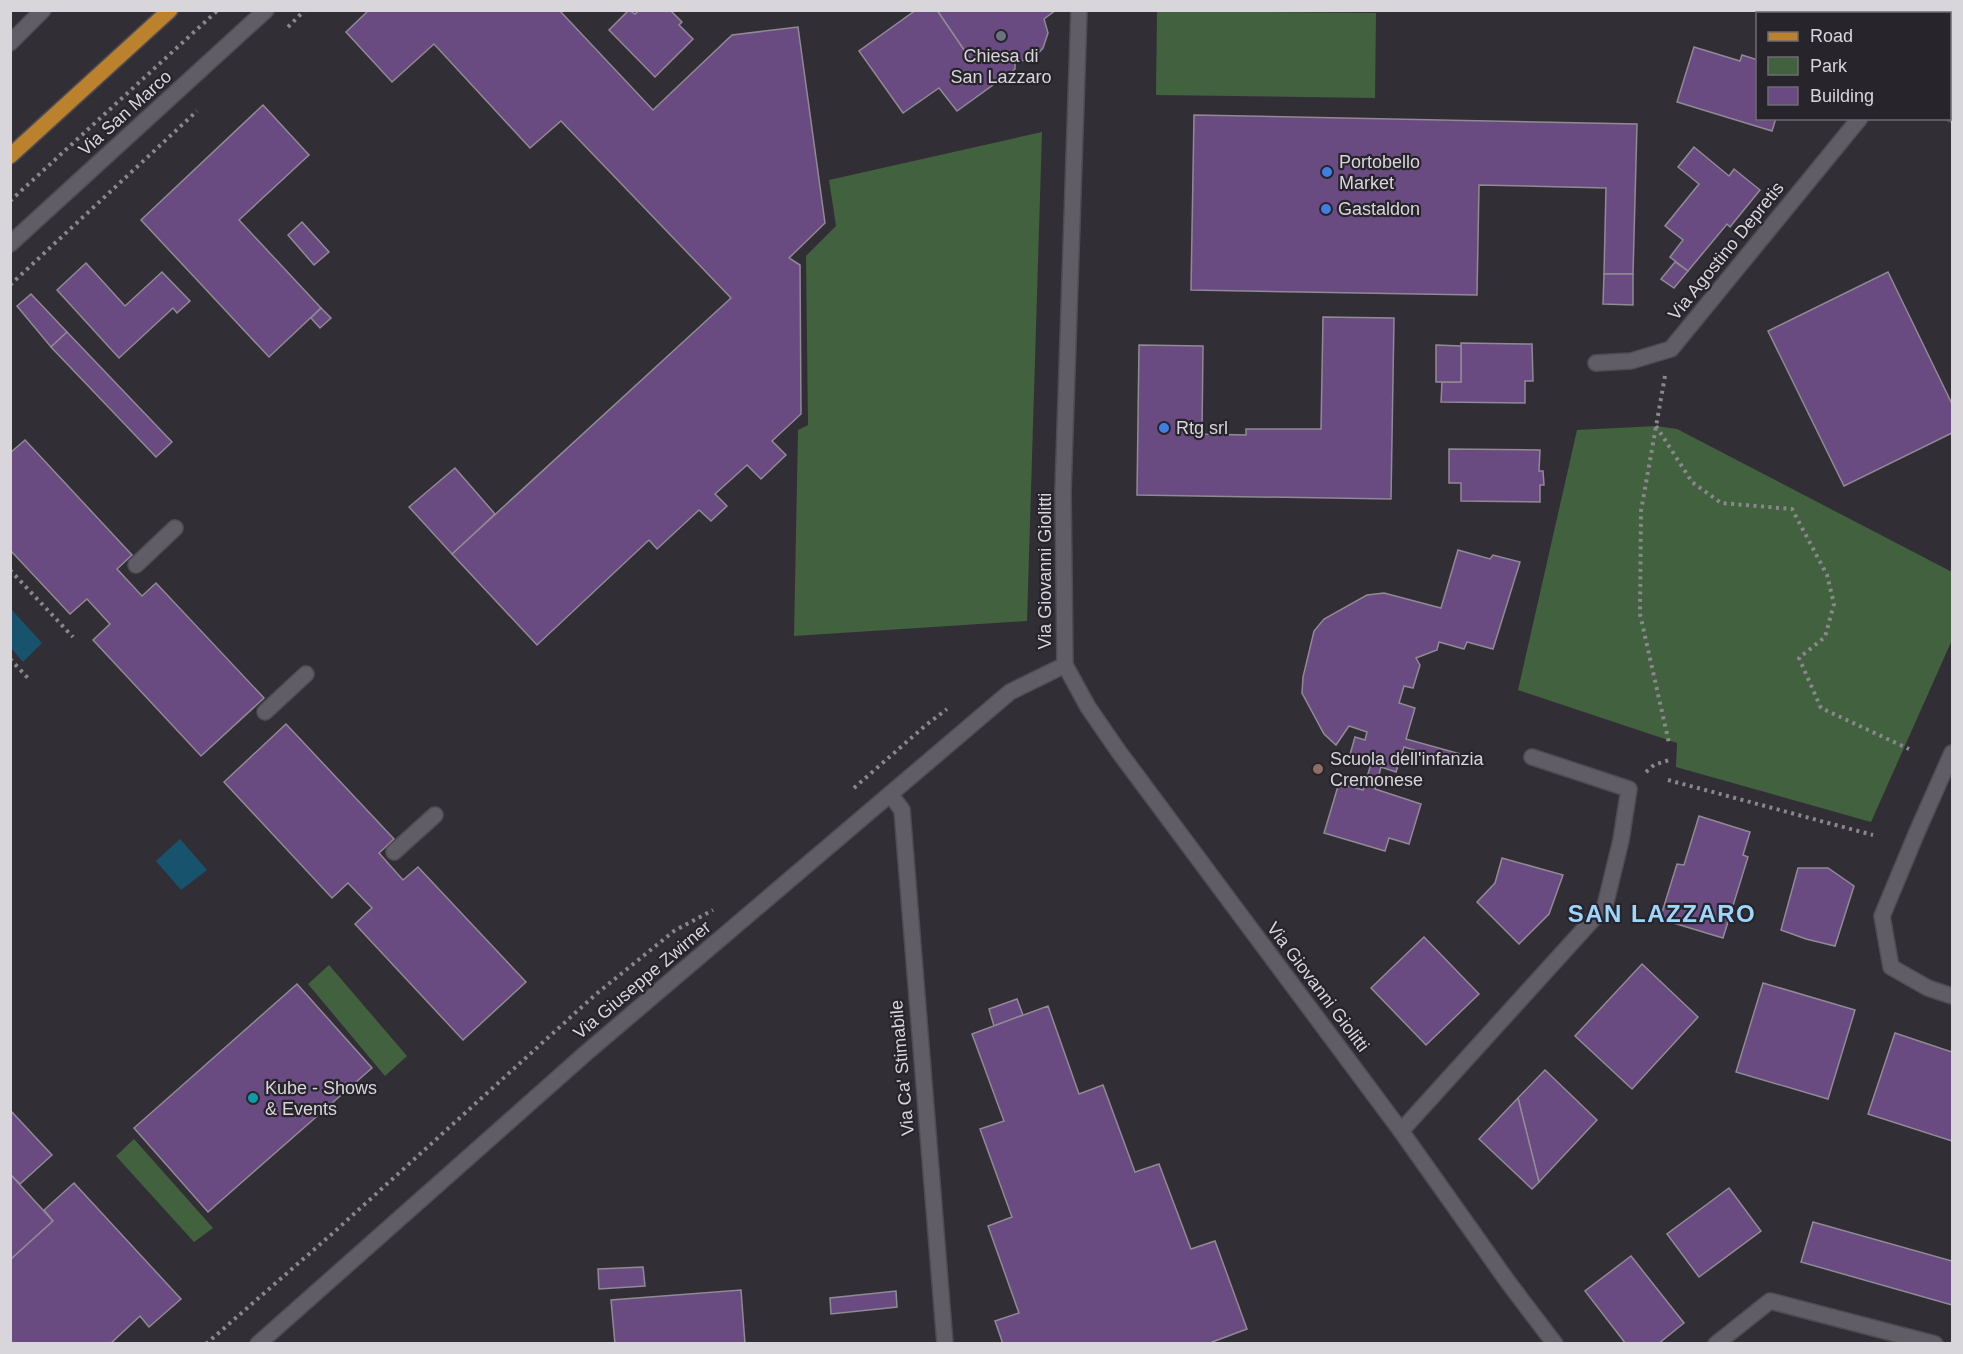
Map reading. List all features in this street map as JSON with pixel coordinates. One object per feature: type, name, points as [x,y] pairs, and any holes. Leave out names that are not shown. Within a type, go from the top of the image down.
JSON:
[{"type":"main road","points":[[10,156],[170,10]]},
{"type":"street","points":[[10,43],[44,10]]},
{"type":"street","name":"Via San Marco","points":[[10,244],[266,10]]},
{"type":"street","name":"Via Giovanni Giolitti","points":[[1079,10],[1064,491],[1065,665],[1088,707],[1119,752],[1401,1131],[1555,1344]]},
{"type":"street","name":"Via Agostino Depretis","points":[[1596,363],[1630,361],[1671,349],[1858,120]]},
{"type":"street","points":[[136,565],[175,528]]},
{"type":"street","name":"Via Giuseppe Zwirner","points":[[258,1344],[586,1053],[1010,692],[1065,665]]},
{"type":"street","points":[[265,712],[306,674]]},
{"type":"street","points":[[1953,753],[1882,916],[1891,967],[1928,988],[1953,996]]},
{"type":"street","points":[[1401,1131],[1605,906],[1622,840],[1629,789],[1532,757]]},
{"type":"street","name":"Via Ca' Stimabile","points":[[891,794],[902,810],[945,1344]]},
{"type":"street","points":[[394,852],[435,815]]},
{"type":"street","points":[[1716,1344],[1770,1301],[1935,1344]]},
{"type":"path","points":[[10,201],[218,10]]},
{"type":"path","points":[[286,28],[305,10]]},
{"type":"path","points":[[10,285],[199,110]]},
{"type":"path","points":[[1669,743],[1640,614],[1641,511],[1671,349]]},
{"type":"path","points":[[1656,426],[1692,482],[1721,504],[1792,509],[1827,575],[1834,604],[1825,637],[1799,658],[1821,708],[1909,749]]},
{"type":"path","points":[[10,570],[73,637]]},
{"type":"path","points":[[10,659],[28,678]]},
{"type":"path","points":[[849,792],[926,724],[954,704]]},
{"type":"path","points":[[1668,780],[1873,836]]},
{"type":"path","points":[[206,1344],[333,1233],[595,995],[674,931],[716,908]]},
{"type":"green space","points":[[1157,11],[1376,13],[1375,98],[1156,95]]},
{"type":"green space","points":[[1042,132],[1027,621],[794,636],[798,430],[808,425],[806,256],[836,226],[829,180]]},
{"type":"green space","points":[[1656,426],[1677,429],[1952,572],[1952,640],[1871,822],[1676,767],[1677,743],[1518,690],[1577,430]]},
{"type":"green space","points":[[329,965],[407,1056],[385,1076],[308,984]]},
{"type":"green space","points":[[134,1139],[213,1228],[194,1242],[116,1156]]},
{"type":"water","points":[[10,608],[42,643],[23,662],[11,648]]},
{"type":"water","points":[[180,839],[207,870],[181,890],[156,861]]},
{"type":"building","points":[[369,10],[559,10],[653,110],[732,35],[798,27],[825,223],[789,258],[800,265],[801,414],[772,441],[786,455],[761,479],[747,465],[715,494],[727,506],[711,521],[699,510],[657,549],[649,540],[537,645],[452,554],[731,298],[561,121],[530,148],[434,44],[392,82],[346,32]]},
{"type":"building","points":[[629,10],[635,14],[639,10],[670,10],[682,22],[679,25],[693,39],[655,77],[609,30]]},
{"type":"building","points":[[916,10],[937,10],[973,63],[990,52],[1005,61],[1015,62],[1015,69],[957,111],[939,88],[903,113],[859,51]]},
{"type":"building","name":"Chiesa di San Lazzaro","points":[[937,10],[1056,10],[1044,19],[1048,33],[1043,48],[1036,56],[1027,60],[1008,62],[990,52],[973,63]]},
{"type":"building","points":[[1694,47],[1740,61],[1742,55],[1756,59],[1756,120],[1775,120],[1772,131],[1677,102]]},
{"type":"building","points":[[263,105],[309,155],[239,220],[321,308],[269,357],[141,220]]},
{"type":"building","points":[[1194,115],[1637,124],[1633,274],[1604,274],[1606,188],[1479,185],[1477,295],[1191,290]]},
{"type":"building","points":[[1694,147],[1729,176],[1734,169],[1760,190],[1730,227],[1727,224],[1688,271],[1670,257],[1683,240],[1665,226],[1699,184],[1678,167]]},
{"type":"building","points":[[302,222],[329,252],[314,265],[288,235]]},
{"type":"building","points":[[1675,262],[1688,271],[1674,288],[1661,279]]},
{"type":"building","points":[[86,263],[125,306],[162,272],[190,301],[177,313],[173,308],[119,358],[57,290]]},
{"type":"building","points":[[1888,272],[1952,404],[1952,433],[1844,486],[1768,331]]},
{"type":"building","points":[[1604,274],[1633,274],[1633,305],[1603,304]]},
{"type":"building","points":[[31,294],[67,332],[51,347],[17,306]]},
{"type":"building","points":[[321,308],[331,318],[320,328],[311,318]]},
{"type":"building","points":[[1323,317],[1394,318],[1391,499],[1137,495],[1139,345],[1203,346],[1202,434],[1246,435],[1246,429],[1321,429]]},
{"type":"building","points":[[67,332],[172,442],[156,457],[51,347]]},
{"type":"building","points":[[1461,343],[1532,344],[1533,381],[1525,381],[1525,403],[1441,402],[1442,382],[1461,382]]},
{"type":"building","points":[[1436,345],[1461,346],[1461,382],[1436,382]]},
{"type":"building","points":[[25,440],[132,555],[117,569],[142,596],[156,583],[264,698],[201,756],[93,640],[110,624],[87,599],[70,614],[10,550],[10,453]]},
{"type":"building","points":[[1449,449],[1540,450],[1539,471],[1543,471],[1544,485],[1540,485],[1540,502],[1461,501],[1461,483],[1449,483]]},
{"type":"building","points":[[455,468],[495,514],[452,554],[409,507]]},
{"type":"building","points":[[1458,550],[1490,559],[1493,555],[1520,562],[1493,649],[1467,642],[1464,649],[1439,642],[1437,650],[1416,658],[1420,665],[1413,688],[1404,686],[1399,703],[1415,708],[1406,739],[1464,755],[1461,764],[1404,747],[1396,772],[1381,767],[1375,789],[1421,804],[1409,844],[1389,838],[1385,851],[1324,833],[1339,783],[1363,790],[1371,764],[1349,758],[1355,737],[1365,740],[1367,732],[1349,726],[1336,745],[1324,734],[1302,693],[1303,677],[1314,631],[1324,619],[1367,595],[1384,593],[1441,608]]},
{"type":"building","points":[[286,724],[394,839],[379,853],[403,880],[418,867],[526,982],[463,1040],[355,924],[372,908],[348,883],[332,898],[224,782]]},
{"type":"building","points":[[1699,816],[1750,832],[1743,855],[1748,857],[1723,938],[1660,919],[1677,864],[1684,865]]},
{"type":"building","points":[[1502,858],[1563,875],[1549,914],[1519,944],[1477,902],[1495,883]]},
{"type":"building","points":[[1798,868],[1828,868],[1854,886],[1835,946],[1781,930]]},
{"type":"building","points":[[1424,937],[1479,994],[1426,1045],[1371,988]]},
{"type":"building","points":[[1642,964],[1698,1017],[1632,1089],[1575,1036]]},
{"type":"building","points":[[1763,983],[1855,1010],[1828,1099],[1736,1072]]},
{"type":"building","name":"Kube - Shows & Events","points":[[297,984],[372,1068],[208,1212],[134,1128]]},
{"type":"building","points":[[1017,999],[1023,1015],[994,1026],[989,1009]]},
{"type":"building","points":[[1048,1006],[1079,1094],[1103,1085],[1135,1172],[1159,1164],[1191,1249],[1215,1241],[1247,1329],[1207,1344],[1003,1344],[995,1321],[1019,1313],[988,1226],[1012,1217],[980,1129],[1004,1121],[972,1034]]},
{"type":"building","points":[[1895,1033],[1952,1052],[1952,1141],[1868,1114]]},
{"type":"building","points":[[1545,1070],[1597,1120],[1539,1182],[1518,1098]]},
{"type":"building","points":[[1518,1098],[1539,1182],[1532,1189],[1479,1139]]},
{"type":"building","points":[[10,1110],[52,1155],[20,1184],[10,1174]]},
{"type":"building","points":[[10,1174],[53,1221],[10,1260]]},
{"type":"building","points":[[74,1183],[181,1299],[149,1327],[140,1316],[110,1344],[10,1344],[10,1260],[53,1221],[44,1210]]},
{"type":"building","points":[[1729,1188],[1761,1231],[1699,1277],[1667,1234]]},
{"type":"building","points":[[1813,1222],[1952,1261],[1952,1305],[1801,1262]]},
{"type":"building","points":[[1631,1256],[1684,1323],[1658,1344],[1626,1344],[1585,1291]]},
{"type":"building","points":[[643,1267],[645,1286],[599,1289],[598,1269]]},
{"type":"building","points":[[741,1290],[745,1344],[615,1344],[611,1300]]},
{"type":"building","points":[[896,1291],[897,1307],[831,1314],[830,1298]]},
{"type":"place","name":"Chiesa di San Lazzaro","points":[[1001,36]]},
{"type":"place","name":"Portobello Market","points":[[1327,172]]},
{"type":"place","name":"Gastaldon","points":[[1326,209]]},
{"type":"place","name":"Rtg srl","points":[[1164,428]]},
{"type":"place","name":"Scuola dell'infanzia Cremonese","points":[[1318,769]]},
{"type":"place","name":"Kube - Shows & Events","points":[[253,1098]]},
{"type":"district","name":"SAN LAZZARO","points":[[1662,913]]}]
